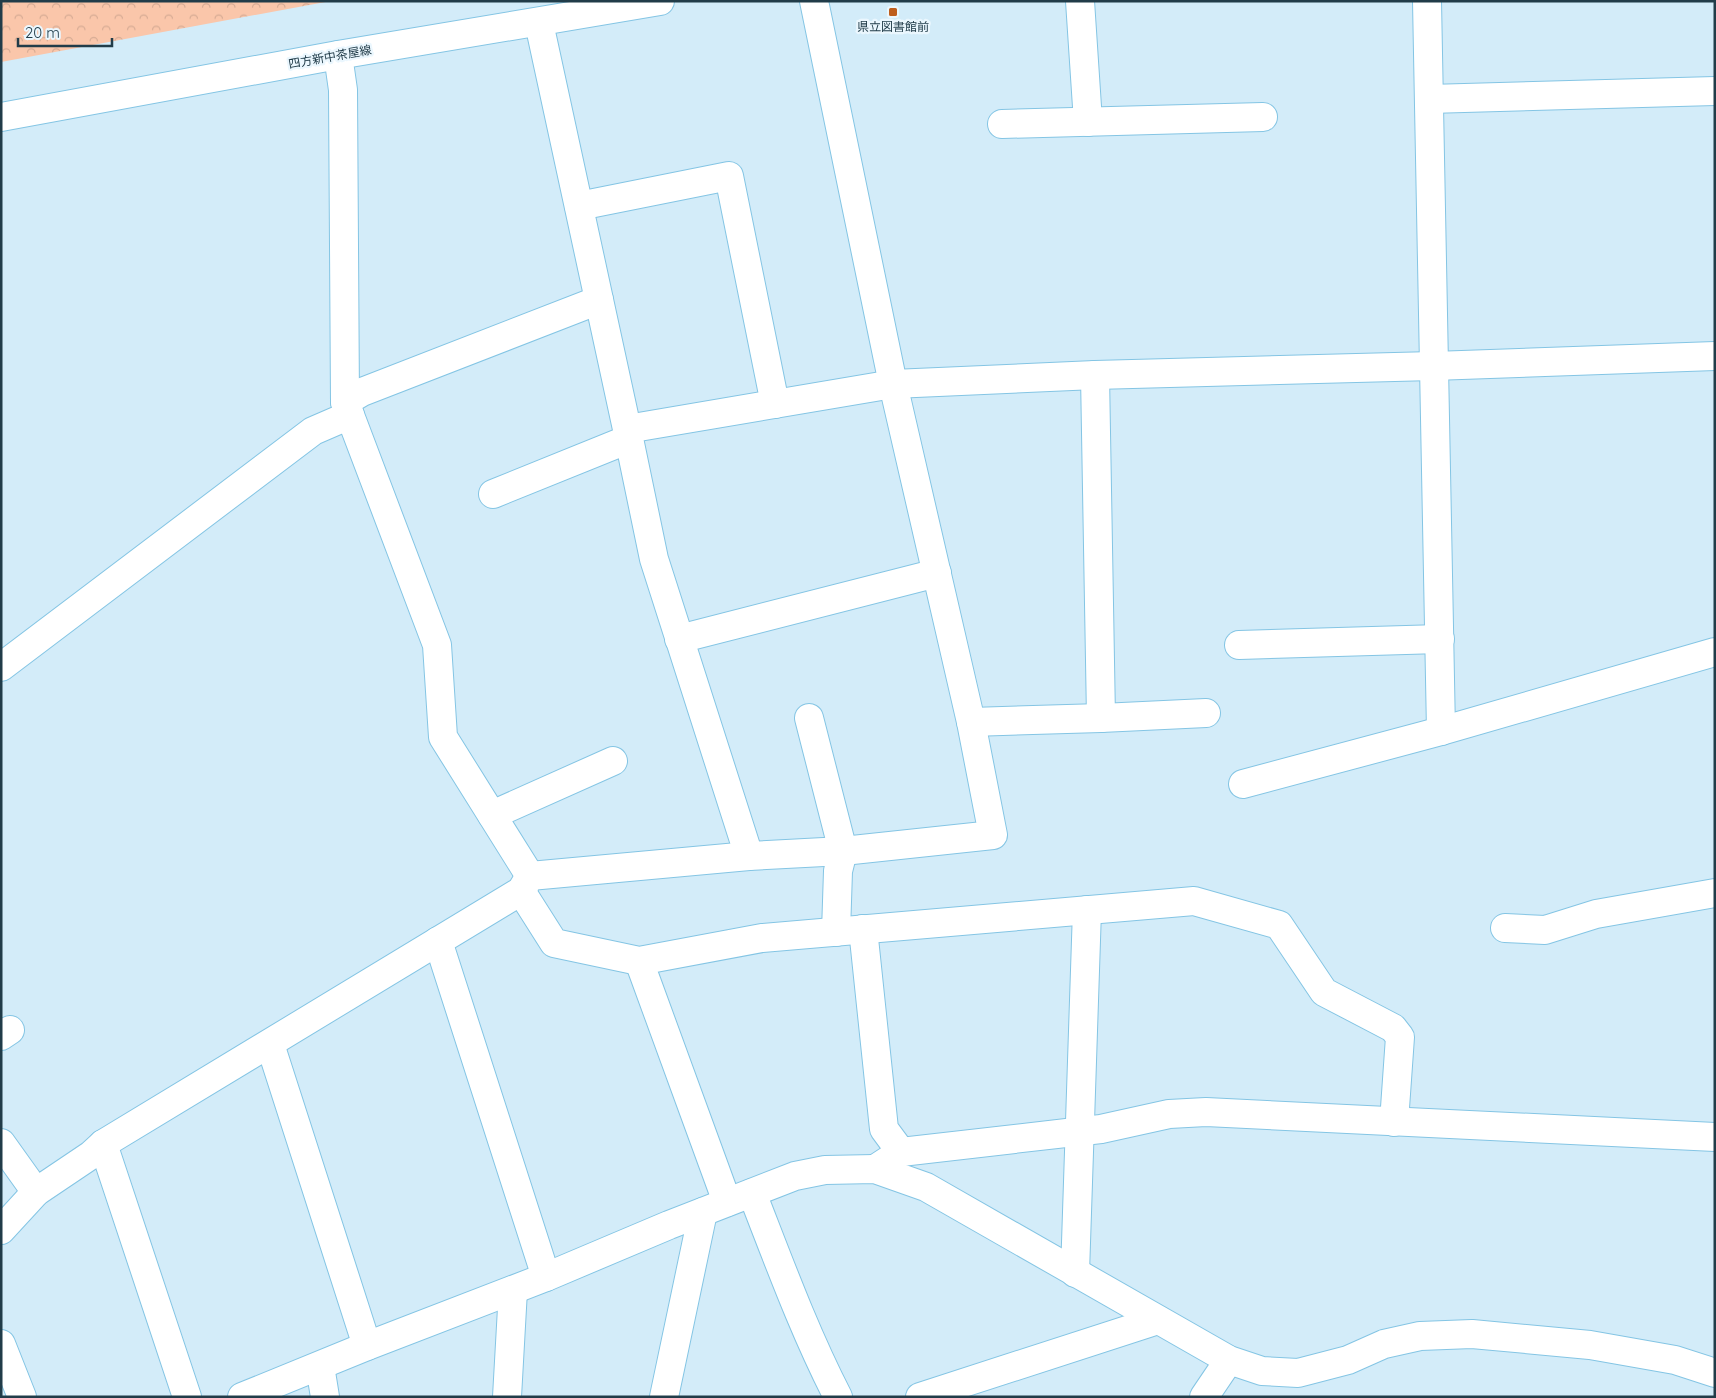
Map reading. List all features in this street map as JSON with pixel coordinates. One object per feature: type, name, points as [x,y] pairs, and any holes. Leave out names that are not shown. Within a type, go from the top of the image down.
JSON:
[{"type":"street","name":"四方新中茶屋線","points":[[1,117],[338,55],[539,23],[660,1]]},
{"type":"street","points":[[1,1230],[36,1192],[91,1155],[103,1144],[438,941],[525,883],[749,856],[843,851],[993,835],[937,573],[893,384],[814,1]]},
{"type":"street","points":[[1080,1],[1088,122]]},
{"type":"street","points":[[1427,1],[1441,731]]},
{"type":"street","points":[[539,23],[654,559],[749,856]]},
{"type":"street","points":[[338,55],[343,90],[347,408],[437,645],[443,737],[492,816],[554,943],[639,960],[762,938],[1194,901],[1279,925],[1324,992],[1393,1028],[1400,1037],[1394,1122]]},
{"type":"street","points":[[1429,99],[1715,91]]},
{"type":"street","points":[[1002,124],[1264,117]]},
{"type":"street","points":[[579,206],[729,176],[775,404]]},
{"type":"street","points":[[1,667],[313,431],[347,408],[362,392],[599,300]]},
{"type":"street","points":[[493,494],[628,434],[775,404],[893,384],[1095,375],[1715,356]]},
{"type":"street","points":[[1095,375],[1101,718]]},
{"type":"street","points":[[679,639],[937,573]]},
{"type":"street","points":[[1239,645],[1440,639]]},
{"type":"street","points":[[1243,784],[1441,731],[1715,652]]},
{"type":"street","points":[[970,722],[1206,713]]},
{"type":"street","points":[[809,718],[843,851],[838,871],[836,932]]},
{"type":"street","points":[[492,816],[612,761]]},
{"type":"street","points":[[1505,928],[1545,930],[1596,914],[1715,893]]},
{"type":"street","points":[[1075,1273],[1087,910]]},
{"type":"street","points":[[863,929],[884,1129],[900,1152]]},
{"type":"street","points":[[438,941],[546,1277]]},
{"type":"street","points":[[639,960],[727,1202],[799,1311],[838,1397]]},
{"type":"street","points":[[270,1044],[367,1346]]},
{"type":"street","points":[[876,1169],[900,1152],[1101,1129],[1169,1114],[1206,1112],[1715,1138]]},
{"type":"street","points":[[1,1143],[36,1192]]},
{"type":"street","points":[[103,1144],[187,1397]]},
{"type":"street","points":[[242,1397],[795,1176],[826,1170],[876,1169],[926,1187],[1230,1360],[1262,1371],[1298,1373],[1348,1360],[1384,1344],[1420,1336],[1472,1334],[1590,1345],[1675,1360],[1715,1373]]},
{"type":"street","points":[[664,1397],[727,1202]]},
{"type":"street","points":[[507,1397],[513,1290]]},
{"type":"street","points":[[920,1397],[1158,1320]]},
{"type":"street","points":[[1,1344],[22,1397]]},
{"type":"street","points":[[1202,1395],[1230,1360]]},
{"type":"street","points":[[320,1366],[325,1397]]},
{"type":"green space","points":[[1,1],[331,1],[1,62]]},
{"type":"place","name":"県立図書館前","points":[[893,12]]}]
